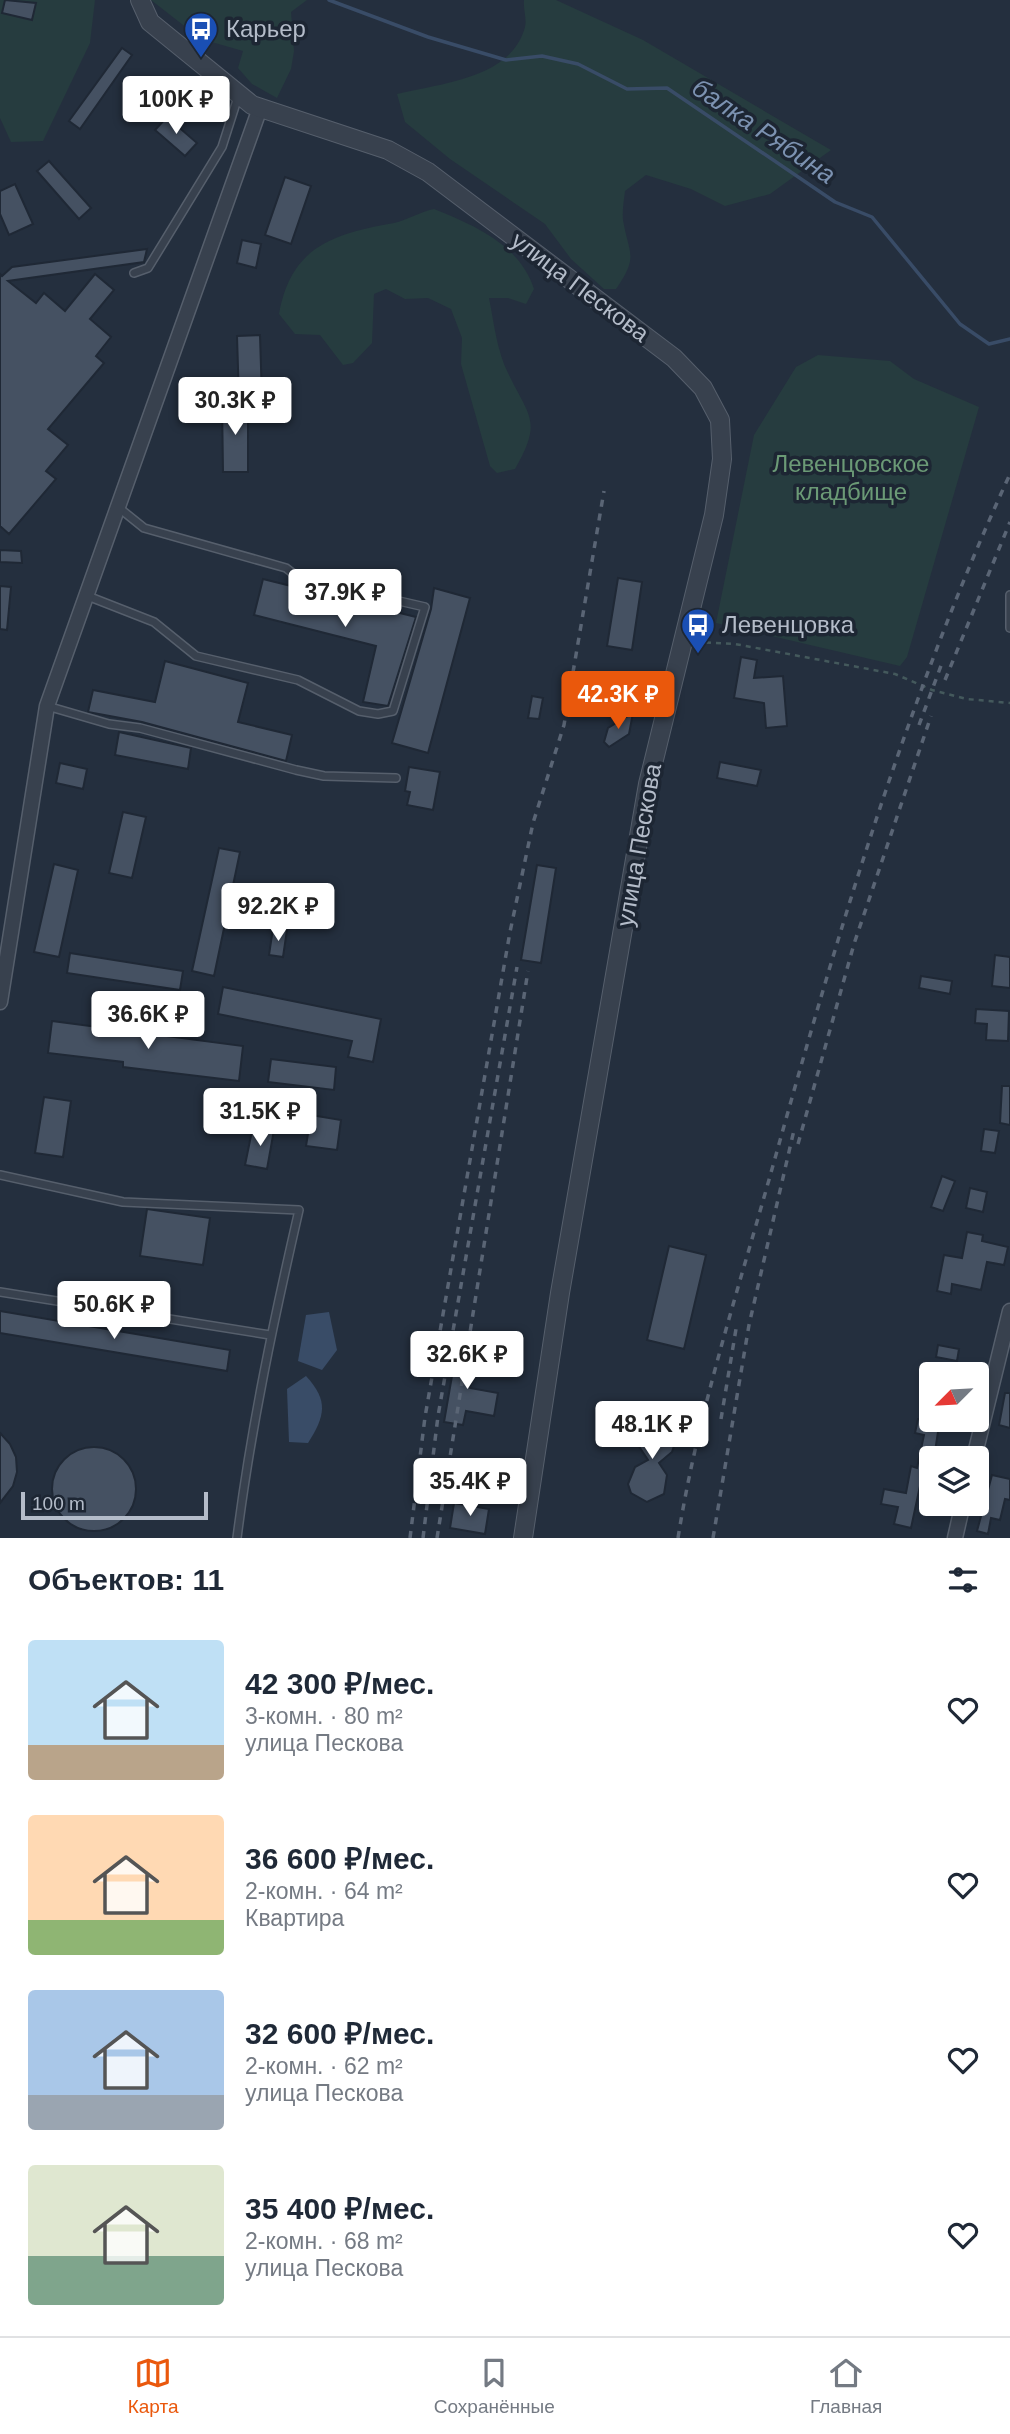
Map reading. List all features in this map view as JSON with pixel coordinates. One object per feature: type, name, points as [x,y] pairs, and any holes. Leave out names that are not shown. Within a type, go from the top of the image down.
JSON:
[{"type":"street","name":"улица Пескова","points":[[140,0],[150,22],[238,94],[260,108],[388,150],[428,172],[674,358],[703,388],[720,420],[722,459],[714,515],[648,784],[560,1293],[523,1538]]},
{"type":"street","points":[[0,1002],[47,706],[260,108]]},
{"type":"street","points":[[977,1446],[1010,1311]]},
{"type":"street","points":[[958,1538],[961,1516]]},
{"type":"lane","points":[[134,273],[148,268],[215,158],[238,94]]},
{"type":"lane","points":[[85,594],[154,622],[196,656],[298,680],[359,711],[378,714],[393,711],[425,607],[299,578],[286,568],[144,528],[117,506]]},
{"type":"lane","points":[[1010,595],[1010,628]]},
{"type":"lane","points":[[47,706],[109,724],[140,729],[324,776],[396,778]]},
{"type":"lane","points":[[0,1175],[123,1202],[299,1210],[270,1335],[246,1461],[237,1538]]},
{"type":"lane","points":[[0,1292],[270,1335]]},
{"type":"path","points":[[682,641],[735,644],[895,674],[922,686],[967,699],[1010,703]]},
{"type":"green space","points":[[0,0],[95,0],[90,43],[43,141],[11,142],[0,118]]},
{"type":"green space","points":[[151,0],[307,0],[291,12],[294,51],[291,69],[277,98],[252,84],[238,68],[243,51],[201,39]]},
{"type":"green space","points":[[524,0],[556,0],[643,40],[831,150],[770,194],[725,206],[691,189],[646,175],[625,191],[623,220],[630,255],[628,269],[616,289],[604,289],[571,259],[545,224],[450,159],[405,122],[397,94],[472,76],[505,58],[517,44],[525,27]]},
{"type":"green space","points":[[434,209],[480,230],[507,249],[518,260],[534,289],[526,304],[508,298],[489,298],[501,356],[530,419],[529,440],[515,469],[497,473],[490,466],[461,364],[462,338],[451,309],[428,298],[405,299],[386,289],[374,294],[372,343],[353,363],[343,365],[320,335],[295,334],[279,314],[293,273],[318,247],[352,232],[399,222]]},
{"type":"green space","name":"Левенцовское кладбище","points":[[818,355],[890,361],[914,379],[979,407],[907,657],[900,666],[716,623],[754,435],[796,367]]},
{"type":"water","points":[[329,1312],[337,1350],[322,1370],[298,1361],[306,1315]]},
{"type":"water","points":[[306,1376],[321,1401],[321,1417],[308,1443],[289,1442],[287,1389]]},
{"type":"building","points":[[5,0],[36,3],[32,20],[2,13]]},
{"type":"building","points":[[122,48],[132,55],[80,129],[69,121]]},
{"type":"building","points":[[167,117],[197,143],[185,156],[155,130]]},
{"type":"building","points":[[49,161],[91,208],[79,219],[37,171]]},
{"type":"building","points":[[285,177],[311,186],[291,244],[265,235]]},
{"type":"building","points":[[15,184],[33,224],[9,235],[0,214],[0,191]]},
{"type":"building","points":[[242,240],[261,244],[256,268],[237,263]]},
{"type":"building","points":[[147,249],[144,262],[8,281],[36,303],[44,293],[65,311],[95,274],[114,290],[90,319],[111,337],[96,356],[104,363],[48,429],[68,445],[46,471],[56,479],[9,534],[0,526],[0,274],[2,276],[12,267]]},
{"type":"building","points":[[260,335],[262,399],[239,400],[237,336]]},
{"type":"building","points":[[222,402],[248,402],[248,472],[223,472]]},
{"type":"building","points":[[0,550],[21,551],[22,563],[0,562]]},
{"type":"building","points":[[618,578],[642,582],[632,650],[607,646]]},
{"type":"building","points":[[263,579],[416,617],[388,706],[363,702],[376,646],[254,615]]},
{"type":"building","points":[[0,586],[11,587],[7,630],[0,629]]},
{"type":"building","points":[[434,588],[470,598],[428,753],[392,743],[431,609]]},
{"type":"building","points":[[741,657],[757,660],[754,678],[783,676],[787,726],[766,728],[764,703],[734,698]]},
{"type":"building","points":[[165,661],[248,683],[238,722],[292,735],[286,761],[142,722],[88,712],[93,690],[155,702]]},
{"type":"building","points":[[532,696],[543,698],[539,719],[528,718]]},
{"type":"building","points":[[633,713],[629,734],[609,747],[604,742],[608,728]]},
{"type":"building","points":[[119,732],[191,748],[188,769],[115,755]]},
{"type":"building","points":[[720,762],[761,770],[757,786],[717,778]]},
{"type":"building","points":[[60,763],[87,769],[83,789],[56,783]]},
{"type":"building","points":[[409,767],[440,772],[433,810],[407,805],[410,792],[405,791]]},
{"type":"building","points":[[123,812],[146,817],[132,878],[109,873]]},
{"type":"building","points":[[219,848],[240,852],[214,976],[192,971]]},
{"type":"building","points":[[54,864],[78,870],[59,957],[34,952]]},
{"type":"building","points":[[537,865],[556,868],[541,963],[521,960]]},
{"type":"building","points":[[273,928],[287,930],[283,957],[269,955]]},
{"type":"building","points":[[70,953],[183,971],[180,990],[67,973]]},
{"type":"building","points":[[995,955],[1010,957],[1010,988],[992,986]]},
{"type":"building","points":[[921,976],[952,981],[950,994],[919,988]]},
{"type":"building","points":[[223,987],[381,1019],[373,1062],[348,1057],[352,1041],[218,1014]]},
{"type":"building","points":[[976,1009],[1009,1011],[1008,1041],[986,1040],[987,1024],[975,1023]]},
{"type":"building","points":[[52,1021],[243,1046],[239,1081],[123,1067],[123,1062],[48,1053]]},
{"type":"building","points":[[271,1059],[336,1067],[334,1090],[268,1082]]},
{"type":"building","points":[[1002,1086],[1010,1086],[1010,1125],[1000,1123]]},
{"type":"building","points":[[44,1097],[71,1101],[63,1157],[35,1153]]},
{"type":"building","points":[[311,1115],[341,1120],[337,1150],[306,1146]]},
{"type":"building","points":[[253,1126],[274,1130],[267,1169],[245,1165]]},
{"type":"building","points":[[984,1129],[999,1131],[995,1153],[981,1151]]},
{"type":"building","points":[[942,1176],[955,1181],[943,1211],[931,1207]]},
{"type":"building","points":[[970,1188],[987,1192],[983,1212],[966,1208]]},
{"type":"building","points":[[147,1209],[210,1218],[203,1265],[140,1256]]},
{"type":"building","points":[[967,1232],[983,1235],[982,1241],[1008,1247],[1004,1265],[987,1262],[981,1290],[952,1284],[951,1294],[937,1291],[944,1255],[962,1258]]},
{"type":"building","points":[[669,1246],[706,1255],[684,1349],[647,1340]]},
{"type":"building","points":[[0,1311],[230,1350],[227,1371],[0,1333]]},
{"type":"building","points":[[938,1345],[959,1349],[957,1361],[936,1357]]},
{"type":"building","points":[[457,1347],[476,1351],[470,1388],[498,1393],[494,1416],[466,1411],[463,1425],[444,1422]]},
{"type":"building","points":[[1005,1393],[1010,1393],[1010,1428],[999,1425]]},
{"type":"building","points":[[919,1419],[919,1432],[938,1432],[936,1446],[922,1446],[924,1435],[915,1433]]},
{"type":"building","points":[[651,1421],[669,1426],[675,1443],[672,1452],[659,1463],[667,1475],[664,1494],[647,1502],[631,1493],[628,1484],[635,1467],[648,1460],[636,1442],[643,1425]]},
{"type":"building","points":[[0,1433],[10,1444],[16,1457],[17,1472],[13,1486],[0,1503]]},
{"type":"building","points":[[94,1447],[110,1450],[124,1459],[133,1473],[136,1489],[133,1505],[124,1519],[110,1528],[94,1531],[78,1528],[64,1519],[55,1505],[52,1489],[55,1473],[64,1459],[78,1450]]},
{"type":"building","points":[[919,1459],[919,1491],[911,1528],[894,1524],[898,1507],[881,1504],[884,1489],[906,1493],[911,1466],[917,1468]]},
{"type":"building","points":[[992,1475],[1010,1479],[1010,1500],[1005,1499],[1000,1520],[991,1518],[988,1534],[977,1531],[981,1516],[989,1516],[989,1486]]},
{"type":"building","points":[[454,1503],[489,1509],[485,1534],[450,1528]]},
{"type":"waterway","name":"балка Рябина","points":[[329,0],[428,37],[506,60],[542,56],[578,64],[627,89],[667,88],[835,202],[872,217],[960,324],[989,344],[1010,339]]},
{"type":"railway","points":[[678,1538],[696,1444],[720,1352],[849,904],[907,730],[939,644],[1010,474]]},
{"type":"railway","points":[[410,1538],[425,1417],[510,932],[533,823],[564,725],[604,491]]},
{"type":"railway","points":[[945,680],[1010,522]]},
{"type":"railway","points":[[919,725],[942,663]]},
{"type":"railway","points":[[798,1144],[854,944],[931,716]]},
{"type":"railway","points":[[423,1538],[438,1416],[517,967]]},
{"type":"railway","points":[[437,1538],[528,971]]},
{"type":"railway","points":[[713,1538],[749,1325],[794,1130]]},
{"type":"railway","points":[[721,1419],[736,1329]]},
{"type":"place","name":"Карьер","points":[[201,59]]},
{"type":"place","name":"Левенцовка","points":[[698,655]]}]
